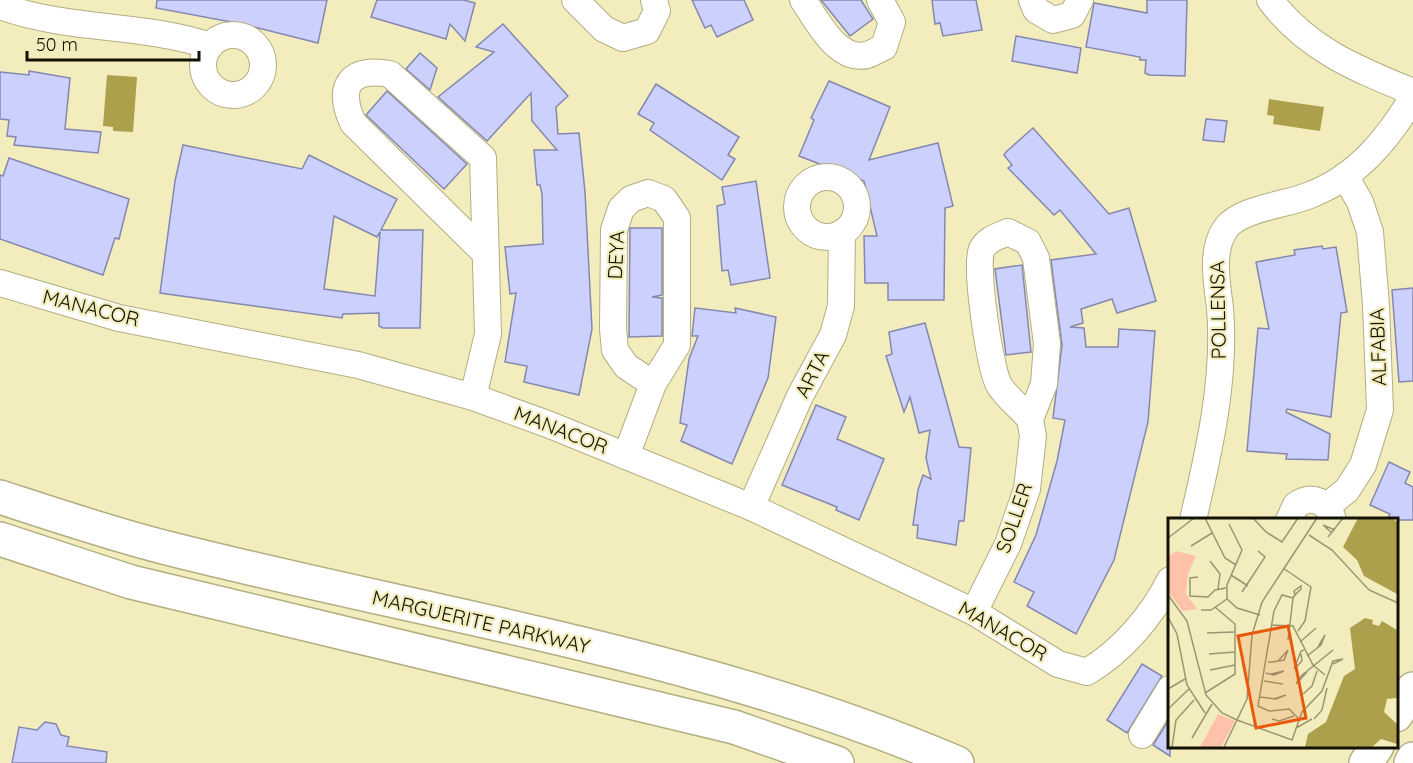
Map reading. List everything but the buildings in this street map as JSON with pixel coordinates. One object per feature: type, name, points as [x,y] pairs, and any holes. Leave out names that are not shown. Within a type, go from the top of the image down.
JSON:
[{"type":"main road","name":"MARGUERITE PARKWAY","points":[[0,497],[165,548],[675,667],[776,696],[900,739],[957,763]]},
{"type":"main road","points":[[0,539],[131,582],[734,727],[837,763]]},
{"type":"main road","points":[[1398,712],[1413,689]]},
{"type":"main road","points":[[1366,763],[1376,748]]},
{"type":"main road","points":[[1410,763],[1413,759]]},
{"type":"street","points":[[574,0],[604,29],[623,38],[647,31],[657,11],[654,0]]},
{"type":"street","points":[[803,0],[832,41],[851,54],[866,55],[884,47],[892,22],[880,0]]},
{"type":"street","points":[[1032,0],[1036,10],[1053,20],[1072,15],[1080,0]]},
{"type":"street","points":[[1270,0],[1286,20],[1313,44],[1373,75],[1413,92]]},
{"type":"street","points":[[0,6],[61,22],[177,35],[210,46]]},
{"type":"street","points":[[473,397],[488,334],[483,159],[390,74],[370,71],[357,75],[346,90],[345,105],[353,123],[484,252]]},
{"type":"street","name":"POLLENSA","points":[[1193,518],[1207,459],[1218,385],[1220,313],[1217,252],[1226,229],[1236,219],[1312,195],[1345,176],[1367,159],[1394,129],[1413,97]]},
{"type":"street","name":"ALFABIA","points":[[1330,513],[1363,465],[1380,410],[1377,305],[1370,232],[1360,202],[1345,176]]},
{"type":"street","name":"DEYA","points":[[626,456],[653,384],[677,345],[677,218],[664,199],[648,193],[631,199],[621,209],[614,230],[614,329],[615,350],[626,366],[653,384]]},
{"type":"street","points":[[1008,232],[1028,242],[1036,258],[1047,344],[1044,384],[1030,419],[999,385],[991,354],[979,268],[982,250],[992,238],[1008,232]]},
{"type":"street","name":"ARTA","points":[[751,507],[800,396],[833,334],[841,306],[842,233]]},
{"type":"street","name":"MANACOR","points":[[0,283],[119,318],[358,365],[473,397],[751,507],[974,612],[1058,664],[1087,672],[1110,658],[1136,630],[1168,587]]},
{"type":"street","name":"SOLLER","points":[[974,612],[1008,544],[1027,489],[1033,436],[1030,419]]},
{"type":"street","points":[[1289,518],[1291,511],[1301,501],[1315,499],[1330,513]]},
{"type":"street","points":[[1142,735],[1168,692]]},
{"type":"shaded area","points":[[107,75],[137,77],[133,132],[113,131],[113,127],[103,126]]},
{"type":"shaded area","points":[[1269,99],[1324,107],[1320,131],[1273,124],[1274,116],[1267,115]]}]
